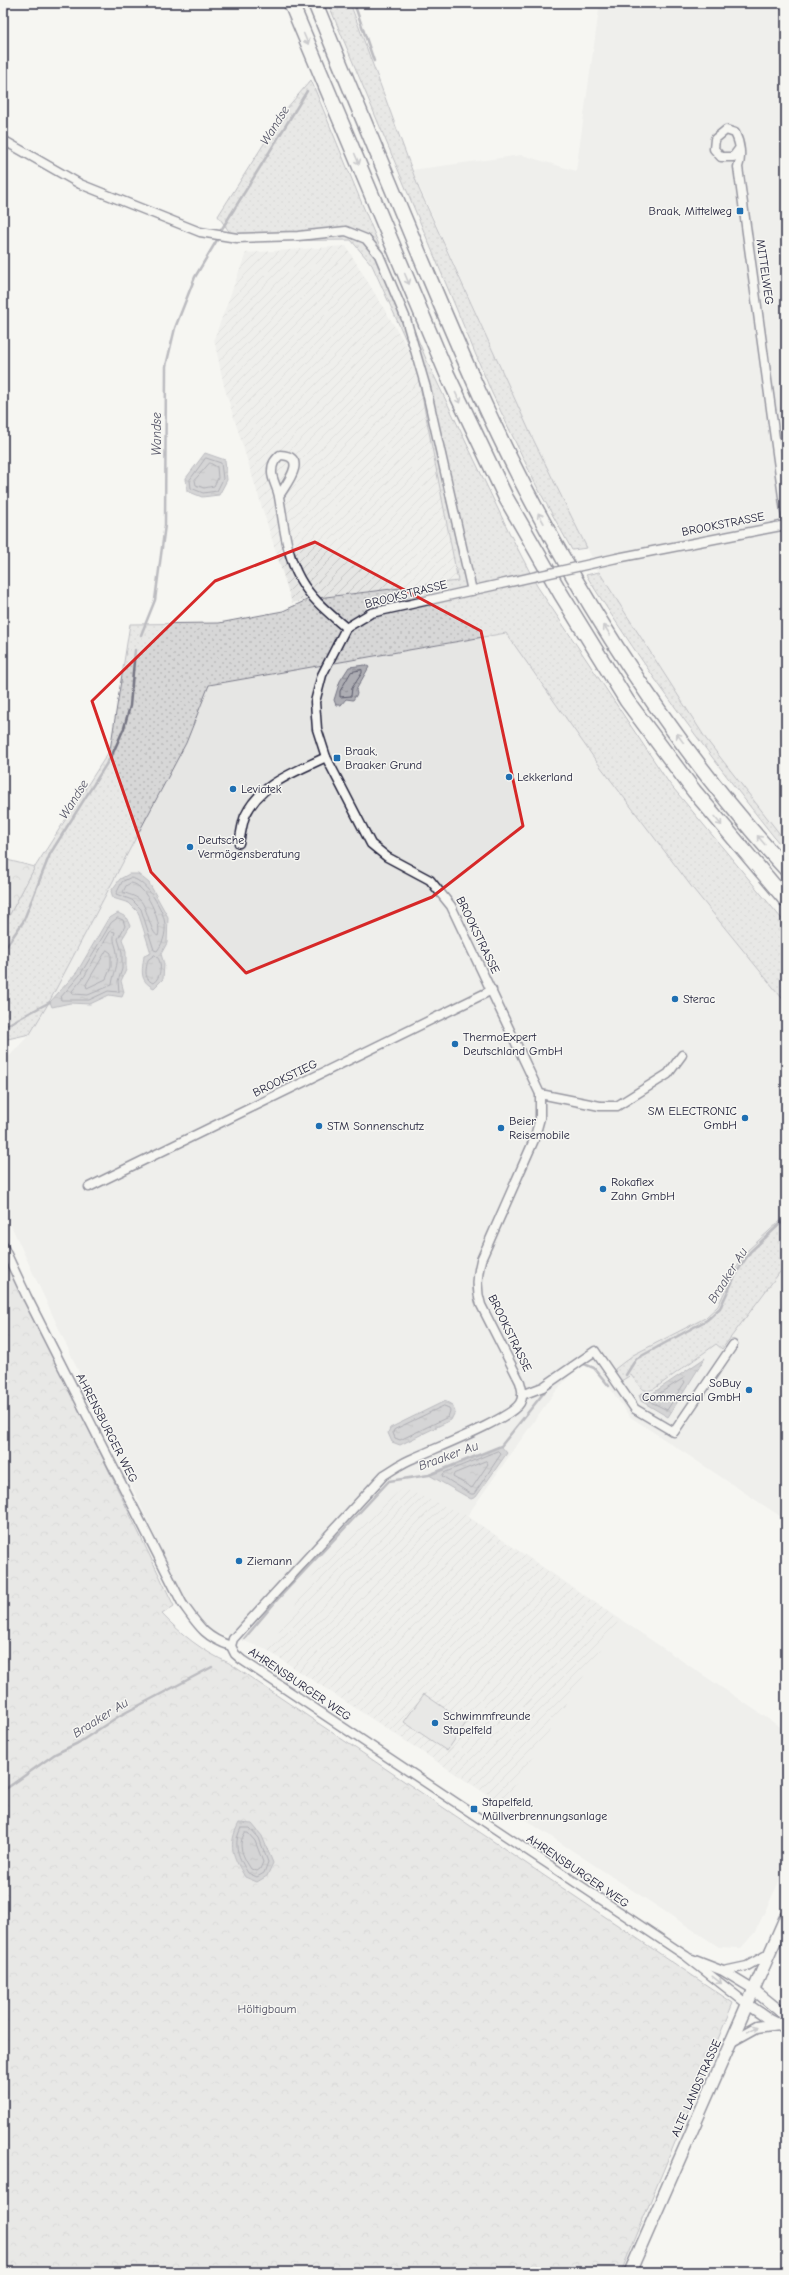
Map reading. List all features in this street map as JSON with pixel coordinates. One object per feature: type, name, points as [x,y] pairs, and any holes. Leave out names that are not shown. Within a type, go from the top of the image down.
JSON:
[{"type":"highway","points":[[291,3],[447,374],[506,498],[561,594],[628,701],[694,791],[786,900]]},
{"type":"highway","points":[[314,3],[465,364],[528,494],[578,585],[651,697],[710,779],[786,869]]},
{"type":"main road","name":"ALTE LANDSTRASSE","points":[[630,2272],[786,1916]]},
{"type":"street","points":[[726,130],[736,133],[739,149],[733,157],[721,157],[717,153],[714,144],[718,135],[726,130]]},
{"type":"street","points":[[3,140],[80,184],[200,232],[237,238],[298,236],[346,231],[366,239],[379,255],[406,319],[426,388],[472,591]]},
{"type":"street","name":"MITTELWEG","points":[[739,149],[741,159],[738,167],[786,518]]},
{"type":"street","points":[[733,157],[738,167]]},
{"type":"street","points":[[279,496],[292,562],[301,580],[322,608],[346,628]]},
{"type":"street","name":"BROOKSTRASSE","points":[[522,1395],[520,1382],[481,1305],[477,1292],[477,1276],[481,1260],[534,1140],[540,1118],[540,1094],[492,990],[445,896],[430,880],[387,857],[371,844],[326,757],[317,729],[315,702],[322,675],[346,628],[371,613],[617,558],[786,525]]},
{"type":"street","points":[[239,843],[245,816],[260,793],[278,780],[326,757]]},
{"type":"street","name":"BROOKSTIEG","points":[[89,1187],[492,990]]},
{"type":"street","points":[[540,1094],[600,1106],[617,1106],[668,1074],[682,1055]]},
{"type":"street","name":"AHRENSBURGER WEG","points":[[3,1246],[30,1304],[182,1603],[207,1635],[214,1640],[231,1646],[235,1654],[242,1660],[686,1956],[747,2004]]},
{"type":"street","points":[[231,1646],[233,1639],[384,1475],[412,1458],[448,1443],[516,1408],[522,1395],[543,1387],[595,1351],[635,1409],[674,1432],[733,1345]]},
{"type":"street","points":[[723,1971],[747,1966],[770,1953]]},
{"type":"street","name":"AHRENSBURGER WEG","points":[[686,1956],[723,1971],[754,1990]]},
{"type":"street","points":[[754,1990],[786,2016]]},
{"type":"street","points":[[747,2004],[782,2026]]},
{"type":"street","points":[[730,2042],[757,2027],[782,2026]]},
{"type":"highlighted area","points":[[315,542],[481,631],[523,826],[432,897],[246,973],[151,872],[92,701],[215,581]]},
{"type":"shaded area","points":[[600,3],[786,3],[786,842],[706,739],[599,572],[533,439],[412,170],[522,155],[576,171]]},
{"type":"shaded area","points":[[346,246],[415,360],[458,582],[321,597],[292,603],[224,386],[214,339],[246,253]]},
{"type":"shaded area","points":[[506,633],[594,758],[694,890],[786,1003],[786,1520],[629,1416],[591,1360],[570,1375],[551,1397],[467,1516],[786,1731],[786,1867],[755,1932],[741,1948],[719,1947],[267,1650],[234,1637],[210,1631],[185,1601],[3,1208],[3,1063],[30,1034],[186,743],[209,685]]},
{"type":"shaded area","points":[[403,1488],[467,1516],[619,1620],[503,1804],[267,1650],[328,1553]]},
{"type":"green space","points":[[328,3],[350,3],[419,189],[533,439],[587,548],[572,550],[536,485],[491,391]]},
{"type":"green space","points":[[311,80],[426,359],[509,532],[537,586],[669,783],[786,924],[786,1003],[694,890],[594,758],[506,633],[209,685],[186,743],[48,1004],[30,1034],[3,1040],[3,927],[35,867],[110,750],[130,624],[219,623],[283,611],[309,599],[458,581],[415,360],[372,265],[351,240],[236,241],[218,216],[286,109]]},
{"type":"green space","points":[[599,572],[706,739],[786,842],[786,852],[707,751],[633,647],[586,575]]},
{"type":"green space","points":[[3,859],[35,867],[3,927]]},
{"type":"green space","points":[[786,1219],[786,1264],[722,1349],[716,1344],[654,1389],[647,1391],[641,1388],[631,1375],[621,1381],[615,1373],[615,1369],[633,1355],[705,1318],[718,1306],[735,1270],[748,1250],[779,1222]]},
{"type":"green space","name":"Höltigbaum","points":[[3,1251],[174,1606],[162,1614],[185,1636],[201,1648],[229,1663],[733,2003],[621,2272],[3,2272]]},
{"type":"green space","name":"Schwimmfreunde Stapelfeld","points":[[424,1694],[466,1723],[447,1751],[404,1722]]},
{"type":"water","points":[[205,453],[225,460],[227,480],[219,495],[202,497],[187,491],[186,478]]},
{"type":"water","points":[[365,665],[369,667],[356,690],[357,694],[353,700],[346,699],[341,705],[336,705],[334,700],[340,681],[349,667]]},
{"type":"water","points":[[129,874],[138,874],[149,883],[168,917],[167,943],[161,954],[164,964],[163,979],[154,988],[146,982],[143,975],[144,956],[151,953],[138,912],[129,903],[113,898],[111,891],[120,879]]},
{"type":"water","points":[[118,913],[126,917],[130,926],[122,939],[126,951],[126,970],[121,981],[124,992],[122,997],[109,995],[90,1004],[70,1003],[52,1007],[50,1002],[77,972],[108,919]]},
{"type":"water","points":[[705,1358],[668,1417],[641,1401],[639,1395],[641,1393],[650,1395]]},
{"type":"water","points":[[445,1401],[452,1405],[455,1412],[451,1420],[400,1445],[392,1442],[388,1433],[390,1428]]},
{"type":"water","points":[[501,1446],[507,1453],[476,1497],[471,1499],[429,1475]]},
{"type":"water","points":[[239,1823],[252,1824],[262,1836],[273,1863],[267,1876],[257,1882],[245,1877],[237,1863],[233,1851],[233,1838]]},
{"type":"waterway","name":"Wandse","points":[[354,3],[374,61]]},
{"type":"waterway","name":"Wandse","points":[[220,232],[307,91]]},
{"type":"waterway","name":"Wandse","points":[[141,635],[155,600],[165,525],[166,366],[175,328],[195,277],[217,240]]},
{"type":"waterway","name":"Wandse","points":[[3,951],[23,922],[50,854],[112,755],[124,728],[130,706],[135,650]]},
{"type":"waterway","points":[[3,1027],[50,1002]]},
{"type":"waterway","name":"Braaker Au","points":[[626,1375],[636,1359],[707,1320],[720,1308],[737,1272],[750,1252],[780,1224],[786,1221]]},
{"type":"waterway","name":"Braaker Au","points":[[582,1363],[594,1368],[609,1386]]},
{"type":"waterway","name":"Braaker Au","points":[[244,1639],[277,1600],[389,1481],[429,1475],[501,1446],[546,1390],[554,1384]]},
{"type":"waterway","name":"Braaker Au","points":[[3,1791],[55,1754],[78,1743],[119,1716],[212,1667]]},
{"type":"place","name":"Braak, Mittelweg","points":[[740,211]]},
{"type":"place","name":"Braak, Braaker Grund","points":[[337,758]]},
{"type":"place","name":"Lekkerland","points":[[509,777]]},
{"type":"place","name":"Leviatek","points":[[233,789]]},
{"type":"place","name":"Deutsche Vermögensberatung","points":[[190,847]]},
{"type":"place","name":"Sterac","points":[[675,999]]},
{"type":"place","name":"ThermoExpert Deutschland GmbH","points":[[455,1044]]},
{"type":"place","name":"SM ELECTRONIC GmbH","points":[[745,1118]]},
{"type":"place","name":"STM Sonnenschutz","points":[[319,1126]]},
{"type":"place","name":"Beier Reisemobile","points":[[501,1128]]},
{"type":"place","name":"Rokaflex Zahn GmbH","points":[[603,1189]]},
{"type":"place","name":"SoBuy Commercial GmbH","points":[[749,1390]]},
{"type":"place","name":"Ziemann","points":[[239,1561]]},
{"type":"place","name":"Schwimmfreunde Stapelfeld","points":[[435,1723]]},
{"type":"place","name":"Stapelfeld, Müllverbrennungsanlage","points":[[474,1809]]}]
